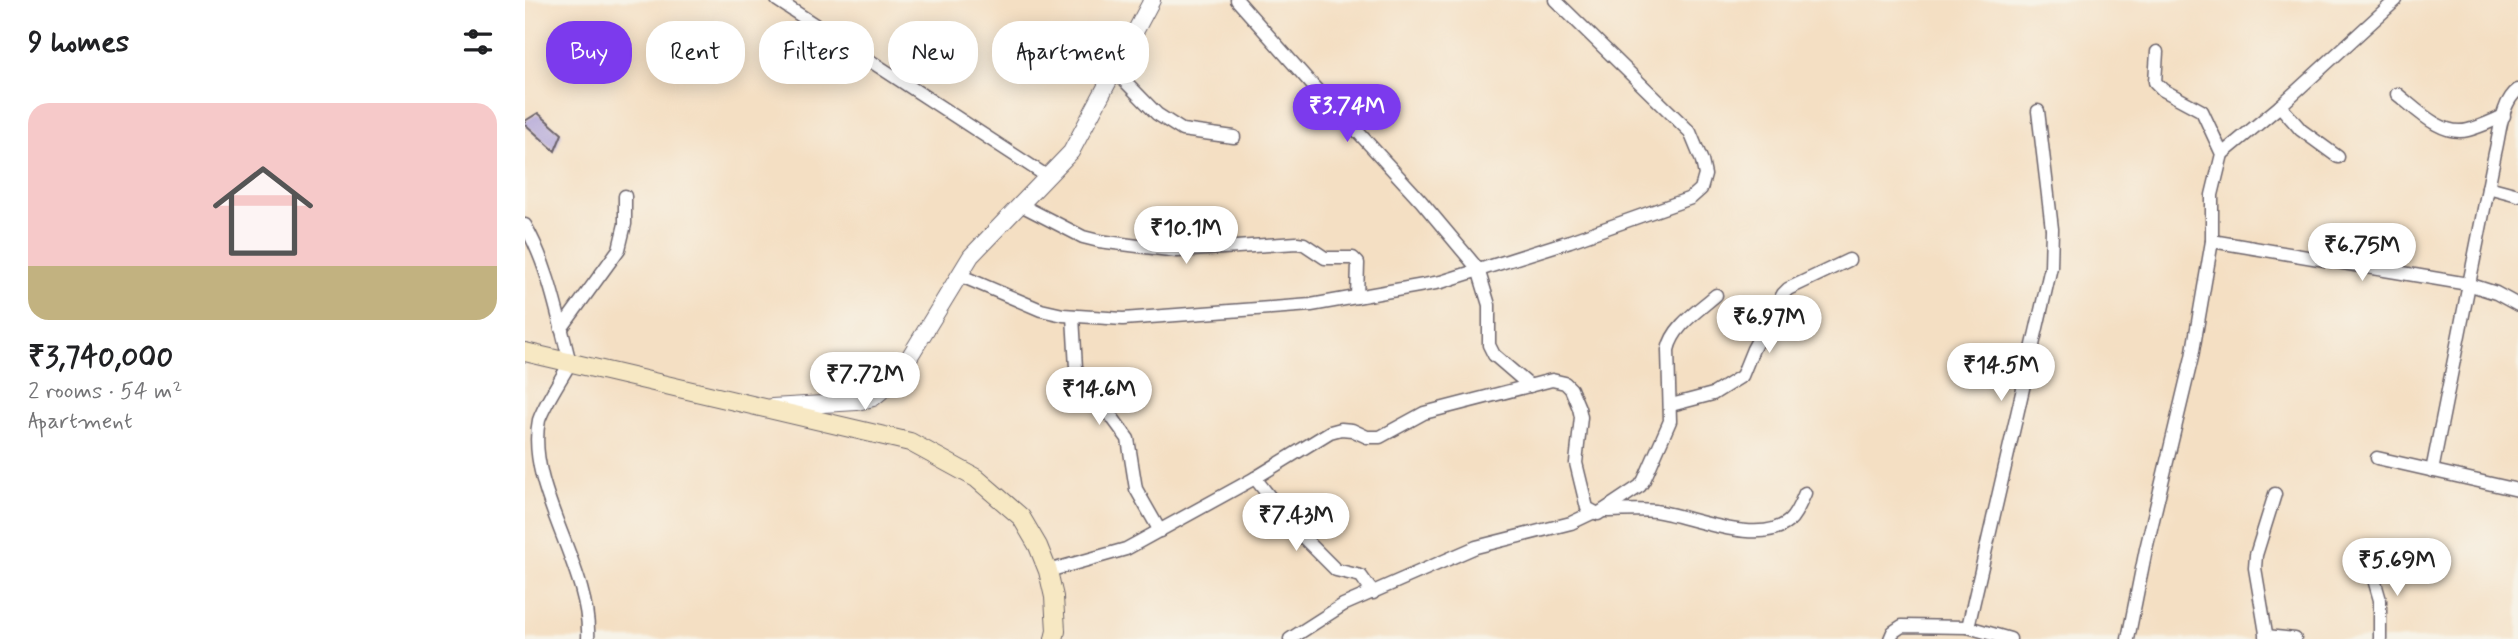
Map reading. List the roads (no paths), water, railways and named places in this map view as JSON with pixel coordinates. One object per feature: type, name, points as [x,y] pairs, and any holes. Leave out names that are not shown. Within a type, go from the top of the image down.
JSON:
[{"type":"main road","points":[[525,352],[911,442],[976,478],[1021,517],[1038,546],[1048,571],[1054,597],[1054,639]]},
{"type":"street","points":[[777,0],[1048,177]]},
{"type":"street","points":[[1141,21],[1152,0]]},
{"type":"street","points":[[1237,0],[1421,201],[1478,269],[1489,304],[1489,345],[1494,355],[1530,386]]},
{"type":"street","points":[[959,275],[1041,310],[1073,316],[1147,318],[1311,305],[1429,285],[1570,242],[1691,198],[1701,188],[1705,175],[1690,132],[1555,0]]},
{"type":"street","points":[[2222,154],[2280,106],[2396,0]]},
{"type":"street","points":[[2128,639],[2146,549],[2192,357],[2212,241],[2213,195],[2222,154],[2202,111],[2163,90],[2155,82],[2157,52]]},
{"type":"street","points":[[763,408],[857,402],[879,394],[896,379],[971,256],[1071,152],[1107,84]]},
{"type":"street","points":[[1128,84],[1157,114],[1182,130],[1234,137]]},
{"type":"street","points":[[2432,471],[2504,116],[2511,96],[2518,90]]},
{"type":"street","points":[[2397,94],[2434,123],[2447,128],[2469,130],[2504,116]]},
{"type":"street","points":[[2280,106],[2301,130],[2338,157]]},
{"type":"street","points":[[1968,627],[2051,267],[2052,229],[2038,111]]},
{"type":"street","points":[[2488,187],[2518,195]]},
{"type":"street","points":[[561,329],[619,248],[625,224],[625,196]]},
{"type":"street","points":[[1019,204],[1083,237],[1099,241],[1177,251],[1304,244],[1325,258],[1353,258],[1358,264],[1357,297]]},
{"type":"street","points":[[525,225],[543,268],[570,363],[539,420],[525,435]]},
{"type":"street","points":[[2212,241],[2468,284],[2496,293],[2518,305]]},
{"type":"street","points":[[1671,405],[1703,398],[1736,381],[1742,376],[1753,349],[1783,294],[1788,289],[1849,260]]},
{"type":"street","points":[[1290,639],[1335,610],[1476,547],[1571,523],[1599,512],[1640,486],[1667,431],[1671,405],[1669,342],[1676,331],[1716,295]]},
{"type":"street","points":[[1073,316],[1076,368],[1128,439],[1136,489],[1160,530]]},
{"type":"street","points":[[1048,571],[1114,555],[1255,478],[1330,432],[1352,430],[1367,437],[1380,437],[1424,413],[1560,380],[1571,389],[1581,417],[1576,463],[1587,508],[1599,512],[1657,511],[1735,529],[1763,531],[1780,527],[1789,521],[1805,493]]},
{"type":"street","points":[[539,420],[534,445],[537,467],[551,519],[586,608],[588,639]]},
{"type":"street","points":[[2377,458],[2518,490]]},
{"type":"street","points":[[1255,478],[1293,527],[1336,570],[1361,576],[1373,593]]},
{"type":"street","points":[[2275,494],[2256,555],[2255,568],[2267,638],[2295,639]]},
{"type":"street","points":[[2371,569],[2380,600],[2380,639]]},
{"type":"street","points":[[1890,639],[1893,632],[1902,626],[1968,627],[2010,639]]}]
